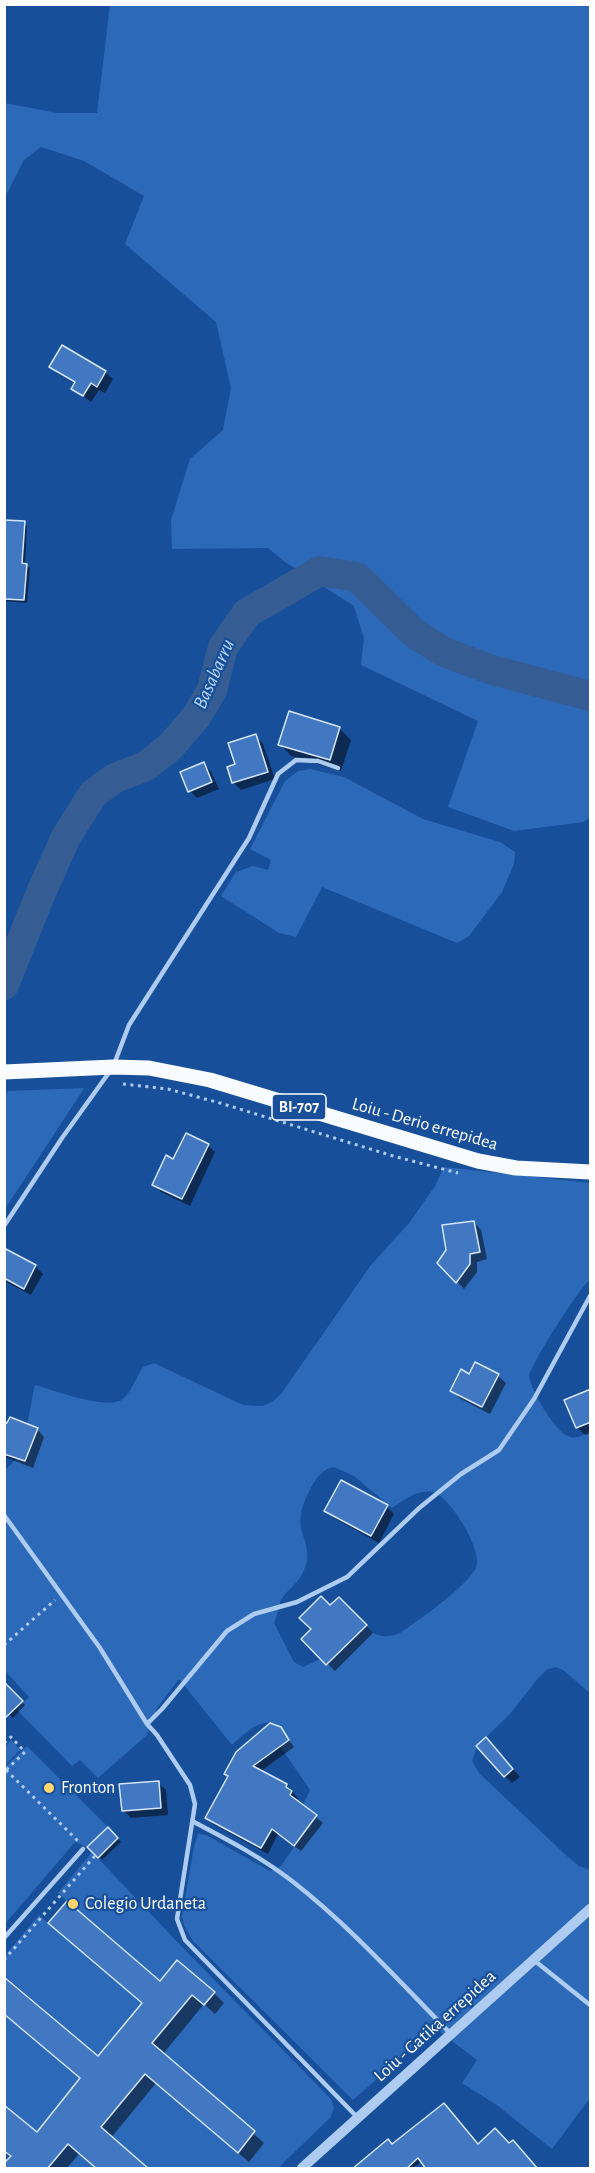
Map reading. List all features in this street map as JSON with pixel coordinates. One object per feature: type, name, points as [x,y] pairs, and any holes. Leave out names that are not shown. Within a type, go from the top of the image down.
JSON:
[{"type":"main road","name":"Loiu - Derio errepidea","points":[[4,1072],[113,1067],[149,1068],[210,1080],[478,1161],[516,1168],[591,1172]]},
{"type":"street","name":"Loiu - Gatika errepidea","points":[[302,2169],[591,1909]]},
{"type":"lane","points":[[4,1226],[62,1138],[113,1067],[129,1025],[249,838],[278,774],[296,760],[318,761],[338,768]]},
{"type":"lane","points":[[147,1724],[227,1631],[254,1614],[297,1602],[346,1577],[418,1509],[461,1474],[498,1450],[534,1399],[591,1296]]},
{"type":"lane","points":[[4,1515],[100,1648],[147,1724],[157,1735],[189,1785],[195,1804],[194,1822],[177,1918],[184,1940],[357,2118]]},
{"type":"lane","points":[[194,1822],[247,1850],[292,1881],[363,1945],[451,2034]]},
{"type":"lane","points":[[4,1938],[83,1849]]},
{"type":"lane","points":[[533,1959],[591,2005]]},
{"type":"path","points":[[102,1082],[168,1089],[393,1156],[465,1174]]},
{"type":"path","points":[[4,1645],[61,1594]]},
{"type":"path","points":[[4,1743],[11,1737],[25,1752],[5,1771],[94,1857],[4,1960]]},
{"type":"shaded area","points":[[110,5],[590,5],[590,817],[584,822],[514,831],[448,807],[478,721],[361,665],[364,638],[354,606],[285,562],[268,548],[172,549],[171,520],[190,459],[223,430],[231,388],[216,322],[125,244],[144,196],[84,161],[41,147],[24,160],[5,197],[5,103],[57,113],[97,113]]},
{"type":"shaded area","points":[[310,769],[344,777],[423,819],[500,842],[515,852],[514,864],[502,892],[469,936],[457,943],[322,887],[296,937],[279,933],[221,896],[236,872],[253,866],[268,870],[271,860],[250,849],[285,781],[298,771]]},
{"type":"shaded area","points":[[84,1088],[5,1209],[4,1098],[8,1091]]},
{"type":"shaded area","points":[[444,1167],[590,1183],[590,1280],[576,1296],[557,1325],[529,1376],[534,1391],[551,1420],[564,1434],[579,1437],[590,1429],[590,1693],[563,1670],[556,1667],[548,1669],[510,1714],[477,1746],[472,1761],[479,1773],[568,1857],[579,1866],[590,1870],[590,2098],[552,2149],[498,2106],[462,2083],[477,2060],[435,2028],[353,2100],[193,1941],[182,1916],[198,1834],[206,1835],[270,1871],[280,1867],[317,1815],[303,1805],[310,1790],[280,1746],[289,1740],[281,1727],[268,1722],[261,1724],[248,1731],[232,1745],[179,1679],[157,1708],[147,1735],[98,1778],[80,1760],[72,1766],[16,1709],[29,1697],[5,1671],[4,1470],[11,1464],[22,1444],[35,1385],[93,1401],[116,1402],[126,1396],[143,1367],[154,1363],[243,1405],[263,1406],[272,1402],[281,1394],[371,1265],[410,1222],[435,1186]],"holes":[[[334,1467],[354,1476],[392,1508],[422,1492],[433,1492],[440,1496],[464,1525],[475,1550],[476,1568],[453,1593],[400,1633],[380,1636],[364,1625],[325,1657],[303,1667],[294,1662],[274,1623],[282,1599],[299,1579],[306,1564],[307,1550],[300,1522],[302,1510],[313,1484],[324,1471]]]},
{"type":"shaded area","points":[[11,1740],[20,1750],[5,1765],[5,1747]]},
{"type":"shaded area","points":[[27,1746],[108,1827],[87,1847],[75,1842],[5,1924],[5,1767]]},
{"type":"shaded area","points":[[92,1852],[331,2099],[334,2108],[330,2118],[278,2168],[47,2168],[192,1995],[177,1960],[167,1973],[179,1984],[173,1991],[58,1893]]},
{"type":"shaded area","points":[[39,1915],[154,2014],[134,2013],[106,2046],[112,2068],[5,1976],[5,1955]]},
{"type":"shaded area","points":[[4,2014],[94,2089],[46,2140],[5,2105]]},
{"type":"building","points":[[62,345],[106,371],[97,387],[91,383],[83,396],[71,389],[75,382],[49,367]]},
{"type":"building","points":[[4,520],[25,521],[22,563],[27,564],[24,600],[4,599]]},
{"type":"building","points":[[289,711],[340,727],[330,760],[278,745]]},
{"type":"building","points":[[256,734],[268,772],[232,783],[227,767],[235,764],[228,743]]},
{"type":"building","points":[[204,762],[212,782],[188,792],[180,772]]},
{"type":"building","points":[[186,1133],[209,1144],[182,1199],[152,1185],[166,1155],[173,1159]]},
{"type":"building","points":[[474,1221],[480,1252],[470,1254],[470,1264],[456,1283],[437,1263],[446,1250],[442,1225]]},
{"type":"building","points":[[4,1248],[36,1265],[24,1289],[4,1278]]},
{"type":"building","points":[[475,1362],[499,1374],[482,1407],[450,1391],[461,1369],[469,1374]]},
{"type":"building","points":[[591,1389],[591,1422],[576,1428],[564,1400]]},
{"type":"building","points":[[10,1417],[38,1428],[25,1461],[4,1454],[4,1422],[7,1423]]},
{"type":"building","points":[[341,1480],[388,1505],[371,1536],[324,1511]]},
{"type":"building","points":[[321,1596],[330,1605],[339,1597],[367,1625],[326,1665],[301,1639],[311,1629],[299,1618]]},
{"type":"building","points":[[4,1682],[23,1701],[4,1719]]},
{"type":"building","points":[[270,1723],[281,1727],[289,1740],[253,1766],[287,1784],[286,1787],[292,1791],[290,1795],[317,1815],[294,1846],[272,1829],[261,1848],[205,1818],[228,1776],[224,1774],[236,1752]]},
{"type":"building","points":[[486,1737],[513,1769],[504,1777],[476,1746]]},
{"type":"building","points":[[159,1781],[161,1808],[122,1811],[119,1784]]},
{"type":"building","points":[[108,1827],[118,1838],[98,1858],[87,1847]]},
{"type":"building","points":[[67,1901],[160,1981],[177,1960],[215,1992],[204,2005],[192,1995],[152,2043],[255,2131],[238,2153],[145,2074],[101,2127],[149,2169],[97,2169],[68,2144],[47,2169],[4,2169],[4,2163],[11,2156],[4,2151],[4,2105],[37,2132],[80,2078],[4,2014],[4,1977],[98,2056],[142,2003],[48,1923]]},
{"type":"building","points":[[444,2103],[478,2144],[495,2128],[509,2143],[513,2140],[538,2169],[426,2169],[418,2158],[406,2169],[352,2169],[388,2139],[392,2144]]},
{"type":"waterway","name":"Basabarru","points":[[4,985],[66,837],[93,794],[115,778],[146,766],[170,747],[196,717],[212,690],[223,647],[247,613],[320,571],[357,577],[414,633],[444,652],[489,669],[590,696]]},
{"type":"place","name":"Fronton","points":[[49,1788]]},
{"type":"place","name":"Colegio Urdaneta","points":[[73,1904]]}]
